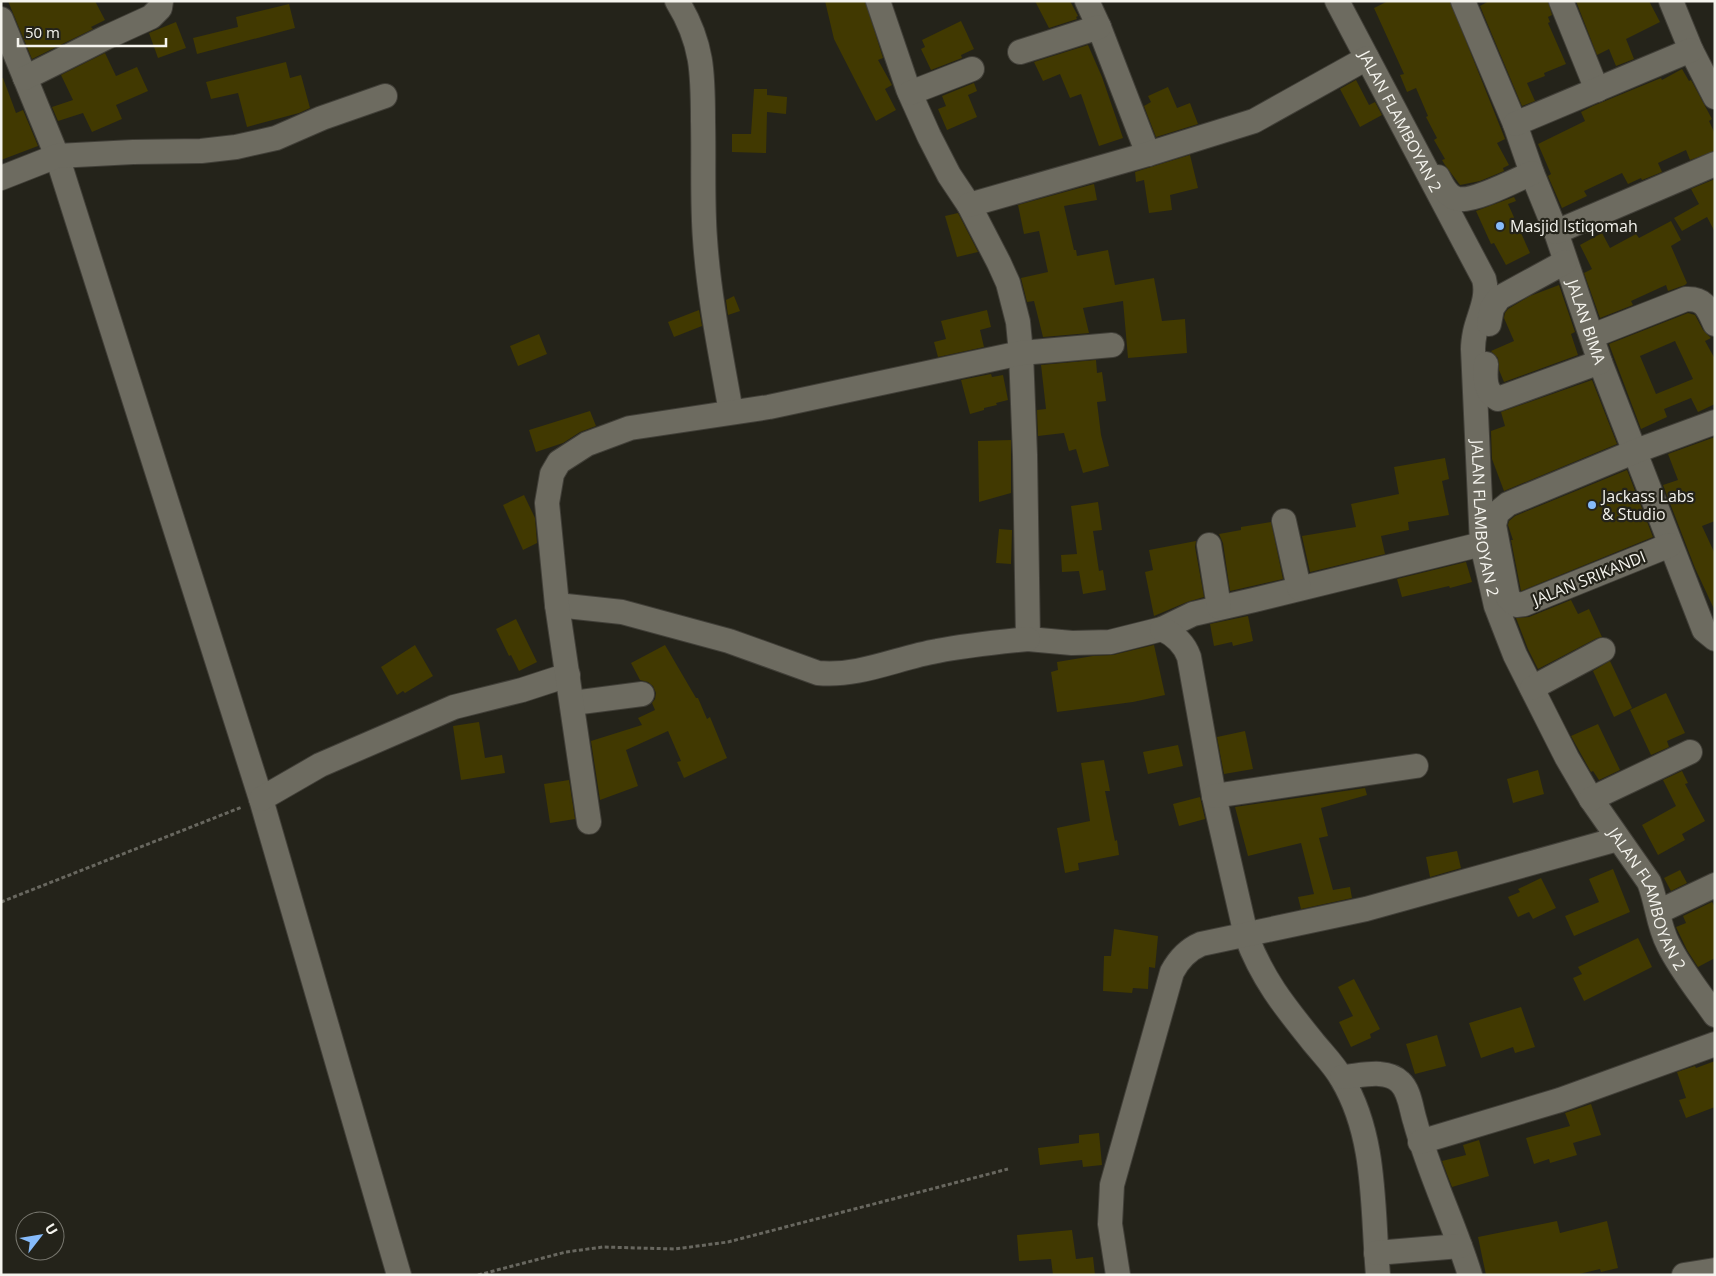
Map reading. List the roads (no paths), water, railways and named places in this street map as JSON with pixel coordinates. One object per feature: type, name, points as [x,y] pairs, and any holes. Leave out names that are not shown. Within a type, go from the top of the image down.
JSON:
[{"type":"street","points":[[25,78],[151,17],[160,8],[161,1]]},
{"type":"street","points":[[677,1],[686,16],[697,44],[703,72],[704,239],[713,310],[731,412]]},
{"type":"street","points":[[878,1],[910,93],[949,175],[969,205],[1008,282],[1018,322],[1021,353],[1027,535],[1026,614],[1028,639]]},
{"type":"street","name":"JALAN FLAMBOYAN 2","points":[[1337,1],[1486,287],[1486,296],[1475,333],[1473,348],[1482,544],[1496,606],[1508,639],[1567,758],[1591,799],[1649,882],[1661,928],[1668,944],[1715,1015]]},
{"type":"street","points":[[1355,1],[1405,113],[1447,193],[1457,199],[1472,198],[1532,173]]},
{"type":"street","name":"JALAN BIMA","points":[[1464,1],[1515,124],[1556,232],[1600,362],[1636,451],[1670,545],[1704,630],[1715,639]]},
{"type":"street","points":[[1561,1],[1597,90]]},
{"type":"street","points":[[1671,1],[1691,50],[1715,97]]},
{"type":"street","points":[[1091,2],[1148,154]]},
{"type":"street","points":[[2,23],[57,156],[261,800],[399,1275]]},
{"type":"street","points":[[1020,52],[1099,27]]},
{"type":"street","points":[[1515,124],[1691,50]]},
{"type":"street","points":[[969,205],[1148,154],[1254,121],[1367,58]]},
{"type":"street","points":[[910,93],[972,69]]},
{"type":"street","points":[[1,178],[57,156],[201,151],[236,147],[276,138],[322,118],[385,96]]},
{"type":"street","points":[[1556,232],[1715,164]]},
{"type":"street","points":[[1565,262],[1506,294],[1492,308],[1486,365],[1489,393],[1498,398],[1504,398],[1600,362]]},
{"type":"street","points":[[1592,336],[1686,299],[1695,298],[1707,308],[1715,324]]},
{"type":"street","points":[[589,822],[573,703],[557,605],[547,503],[552,474],[559,462],[587,444],[630,428],[769,408],[1021,353],[1112,344]]},
{"type":"street","points":[[1636,451],[1715,422]]},
{"type":"street","name":"JALAN SRIKANDI","points":[[1636,451],[1508,504],[1497,514],[1494,524],[1508,598],[1516,605],[1524,604],[1670,545]]},
{"type":"street","points":[[1284,522],[1299,588]]},
{"type":"street","points":[[557,605],[622,612],[729,641],[818,673],[844,674],[936,651],[1028,639],[1072,643],[1110,642],[1162,629],[1194,614],[1218,607],[1482,544]]},
{"type":"street","points":[[1209,545],[1218,607]]},
{"type":"street","points":[[1162,629],[1180,640],[1189,657],[1214,796],[1246,934],[1259,966],[1273,989],[1342,1078],[1361,1120],[1370,1163],[1377,1264],[1460,1246]]},
{"type":"street","points":[[1532,688],[1603,650]]},
{"type":"street","points":[[261,800],[320,765],[454,707],[568,676]]},
{"type":"street","points":[[573,703],[642,694]]},
{"type":"street","points":[[1591,799],[1690,752]]},
{"type":"street","points":[[1214,796],[1416,766]]},
{"type":"street","points":[[1118,1275],[1110,1224],[1112,1185],[1172,972],[1179,960],[1191,948],[1201,944],[1366,909],[1618,839]]},
{"type":"street","points":[[1658,912],[1715,885]]},
{"type":"street","points":[[1420,1142],[1560,1100],[1715,1044]]},
{"type":"street","points":[[1342,1078],[1382,1074],[1391,1075],[1401,1082],[1406,1090],[1420,1142],[1470,1275]]},
{"type":"street","points":[[1684,1275],[1715,1270]]},
{"type":"place","name":"Masjid Istiqomah","points":[[1500,226]]},
{"type":"place","name":"Jackass Labs & Studio","points":[[1592,505]]}]
